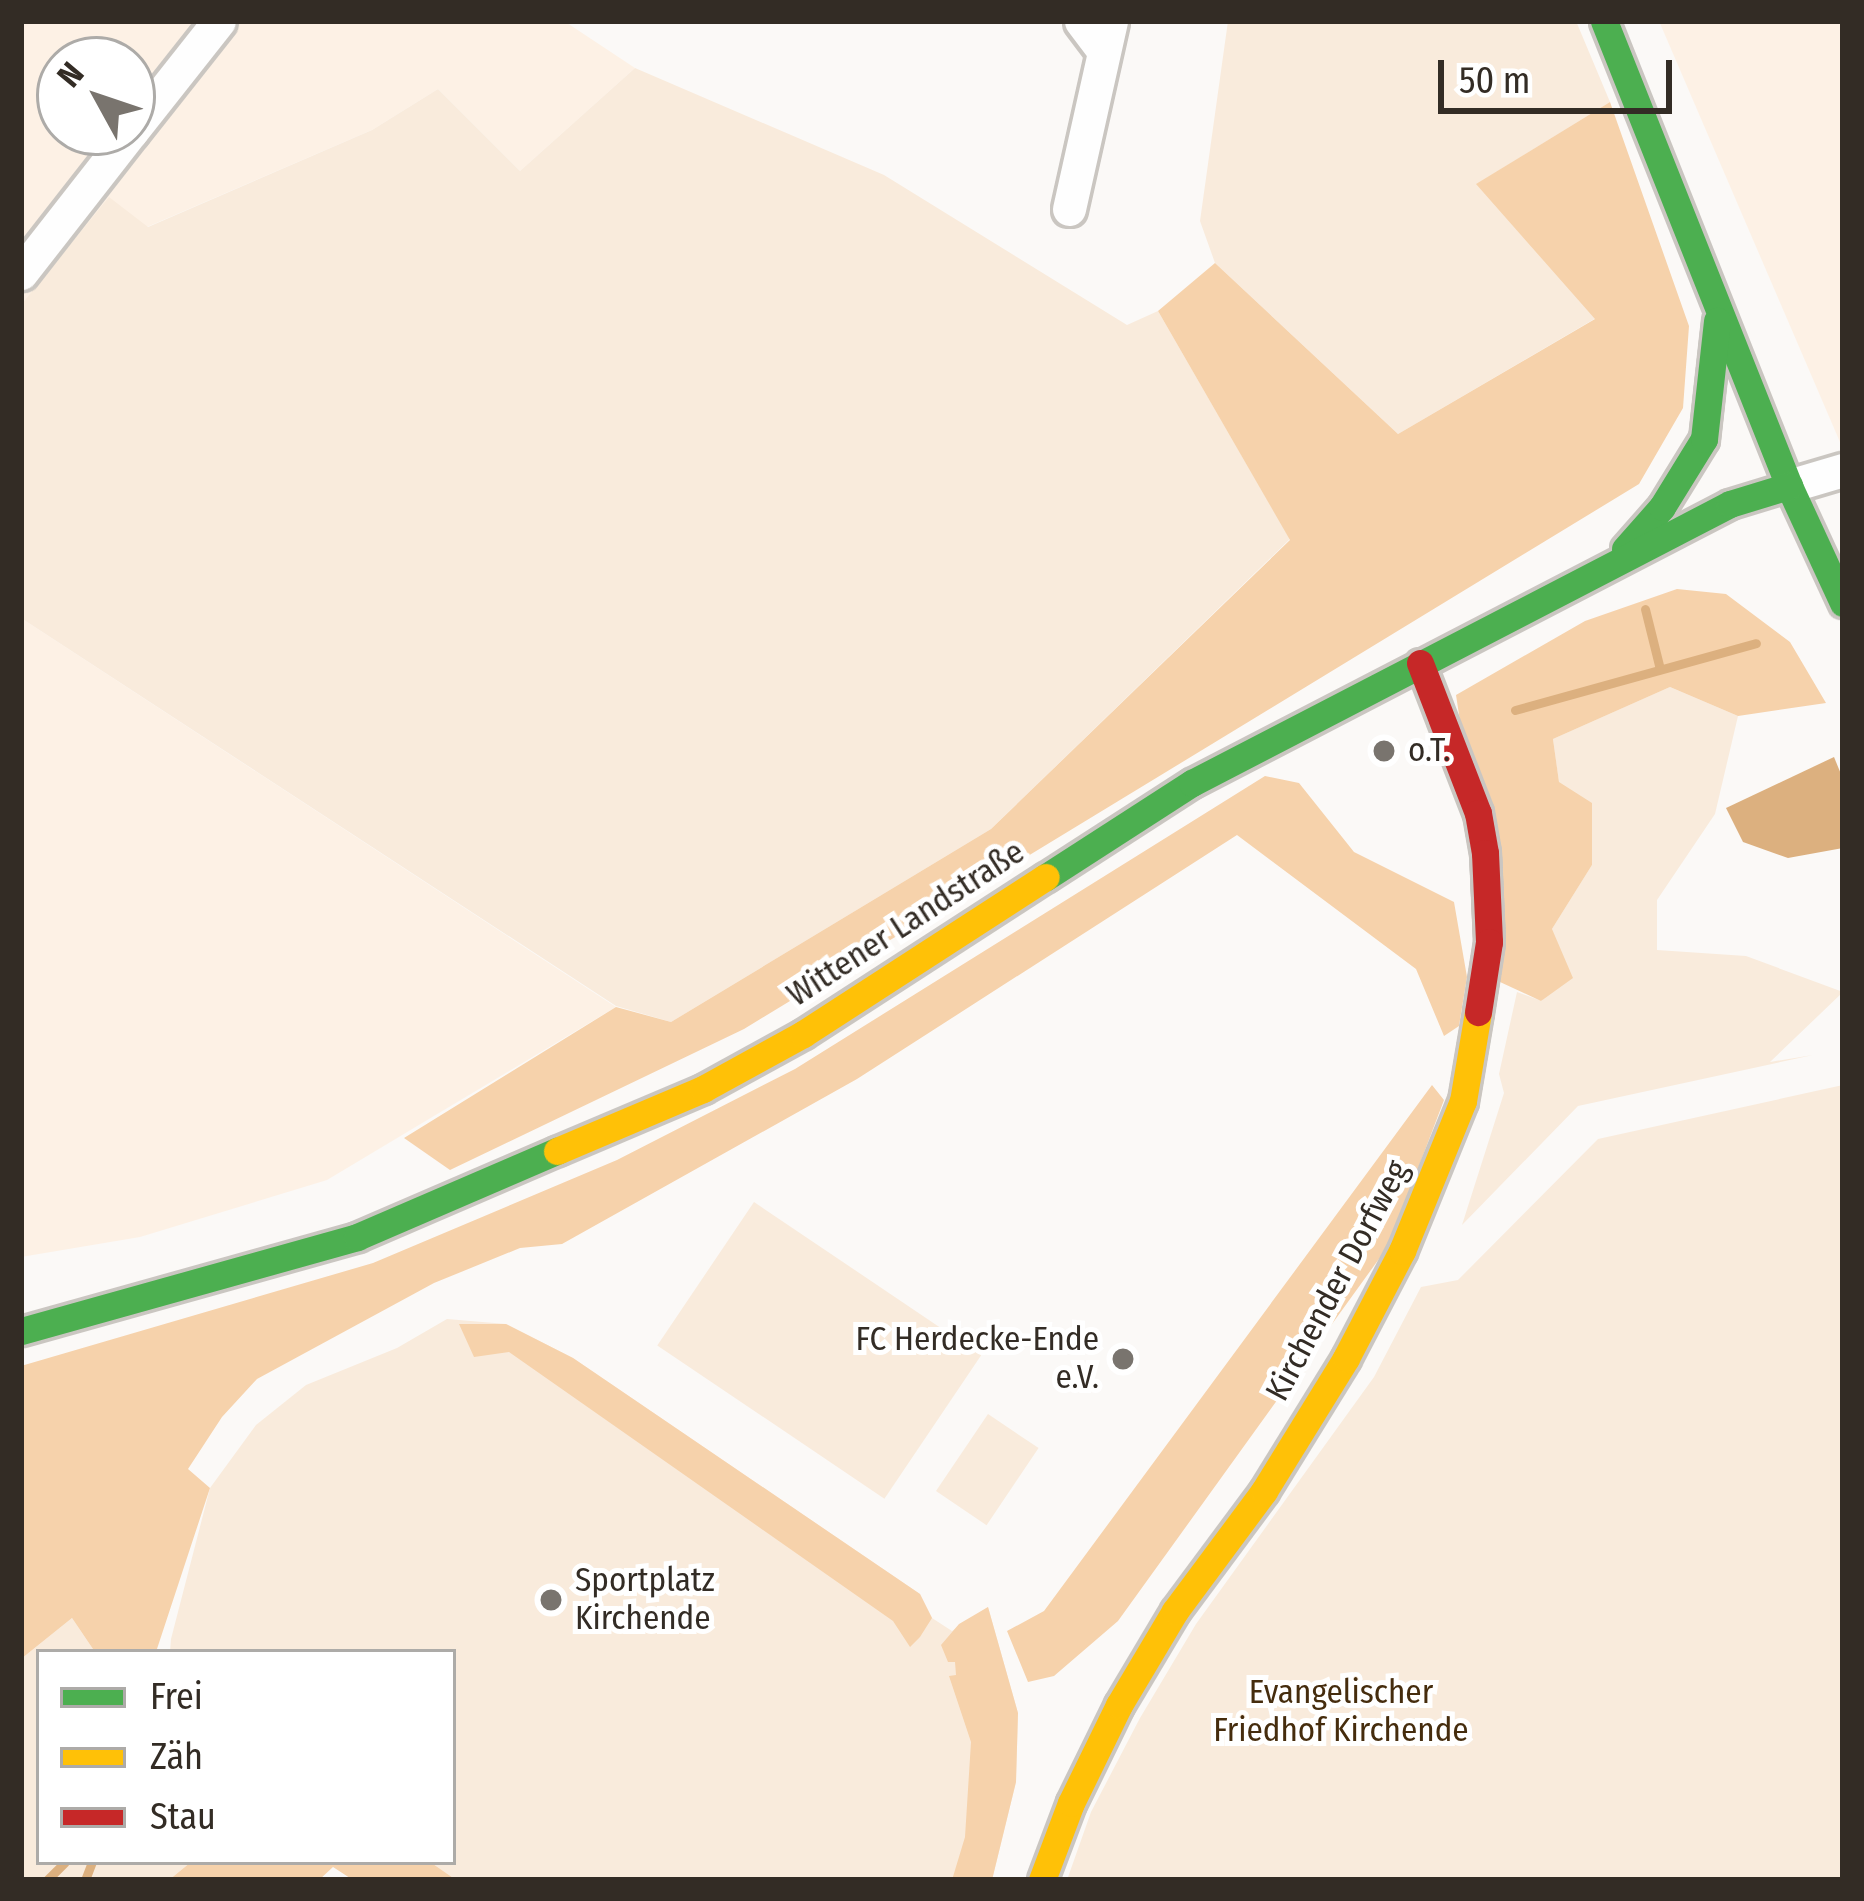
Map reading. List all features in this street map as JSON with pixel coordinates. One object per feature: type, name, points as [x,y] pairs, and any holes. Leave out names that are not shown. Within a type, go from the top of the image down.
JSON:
[{"type":"main road","points":[[1604,21],[1718,313],[1843,603]]},
{"type":"main road","points":[[1610,566],[1662,507],[1705,439],[1718,313]]},
{"type":"main road","name":"Wittener Landstraße","points":[[21,1331],[357,1237],[703,1089],[803,1034],[1192,783],[1730,504],[1790,486]]},
{"type":"main road","name":"Kirchender Dorfweg","points":[[1042,1880],[1071,1803],[1119,1705],[1175,1611],[1264,1491],[1346,1358],[1402,1251],[1463,1101],[1489,942],[1485,853],[1467,782],[1420,663]]},
{"type":"street","points":[[156,101],[219,21]]},
{"type":"street","points":[[1069,209],[1107,36],[1081,21]]},
{"type":"street","points":[[21,273],[113,156]]},
{"type":"street","points":[[1790,486],[1843,470]]},
{"type":"shaded area","points":[[21,21],[564,21],[635,68],[520,171],[438,89],[372,130],[147,227],[21,305]]},
{"type":"shaded area","points":[[1659,21],[1843,21],[1843,449]]},
{"type":"shaded area","points":[[1610,102],[1689,326],[1683,408],[1639,484],[744,1029],[450,1170],[404,1138],[616,1007],[671,1022],[991,829],[1290,540],[1158,311],[1215,263],[1398,434],[1595,319],[1476,184]]},
{"type":"shaded area","points":[[1677,589],[1726,594],[1790,642],[1826,703],[1738,716],[1670,687],[1553,739],[1559,782],[1592,803],[1592,865],[1552,929],[1573,978],[1541,1001],[1500,982],[1456,695],[1585,621]]},
{"type":"shaded area","points":[[21,618],[616,1007],[327,1180],[140,1237],[21,1257]]},
{"type":"shaded area","points":[[1834,757],[1843,779],[1843,848],[1788,858],[1743,842],[1726,808]]},
{"type":"shaded area","points":[[1265,776],[1299,783],[1354,852],[1454,902],[1467,977],[1459,1026],[1444,1036],[1416,969],[1237,835],[857,1079],[562,1244],[520,1248],[434,1283],[257,1379],[222,1417],[188,1469],[210,1488],[157,1649],[93,1649],[72,1618],[21,1659],[21,1366],[373,1263],[617,1160],[795,1069]]},
{"type":"shaded area","points":[[1432,1085],[1444,1100],[1389,1245],[1118,1621],[1054,1676],[1028,1682],[1007,1631],[1044,1611]]},
{"type":"shaded area","points":[[459,1324],[506,1324],[573,1358],[920,1594],[932,1618],[920,1637],[910,1647],[893,1621],[509,1352],[474,1357]]},
{"type":"shaded area","points":[[988,1607],[1018,1713],[1016,1782],[992,1880],[952,1880],[965,1837],[971,1742],[949,1676],[956,1675],[955,1662],[948,1662],[941,1645],[959,1624]]},
{"type":"shaded area","points":[[187,1865],[434,1865],[456,1880],[353,1880],[333,1867],[319,1880],[169,1880]]},
{"type":"green space","points":[[1228,21],[1576,21],[1610,102],[1477,184],[1596,318],[1398,434],[1215,263],[1200,221]]},
{"type":"green space","points":[[635,68],[884,175],[1127,325],[1158,311],[1290,539],[991,829],[671,1022],[616,1006],[21,618],[21,305],[109,197],[148,227],[372,130],[438,89],[520,171]]},
{"type":"green space","points":[[1670,687],[1738,716],[1715,814],[1657,900],[1657,950],[1746,956],[1843,992],[1770,1062],[1813,1055],[1578,1106],[1462,1225],[1504,1093],[1499,1074],[1517,992],[1542,1001],[1552,929],[1592,865],[1559,783],[1553,739]]},
{"type":"green space","name":"Evangelischer Friedhof Kirchende","points":[[1843,1085],[1843,1880],[1067,1880],[1091,1812],[1196,1624],[1374,1377],[1421,1287],[1458,1280],[1598,1139]]},
{"type":"green space","points":[[754,1202],[981,1355],[884,1499],[657,1345]]},
{"type":"green space","name":"Sportplatz Kirchende","points":[[447,1319],[506,1324],[573,1358],[920,1594],[932,1618],[952,1631],[988,1607],[1018,1713],[1016,1782],[992,1880],[353,1880],[336,1865],[456,1865],[456,1649],[170,1649],[171,1639],[210,1488],[256,1425],[306,1385],[397,1348]]},
{"type":"green space","points":[[988,1414],[1039,1448],[987,1525],[936,1491]]},
{"type":"green space","points":[[72,1618],[93,1649],[36,1649],[36,1865],[187,1865],[169,1880],[21,1880],[21,1659]]},
{"type":"waterway","points":[[1645,609],[1660,669]]},
{"type":"waterway","points":[[1515,710],[1756,643]]},
{"type":"waterway","points":[[47,1880],[62,1865]]},
{"type":"waterway","points":[[85,1880],[91,1865]]},
{"type":"traffic: fast","points":[[1604,21],[1789,486],[1843,603]]},
{"type":"traffic: fast","points":[[1625,549],[1662,507],[1704,439],[1717,321]]},
{"type":"traffic: fast","points":[[1046,877],[1192,783],[1730,504],[1789,486]]},
{"type":"traffic: fast","points":[[21,1331],[357,1237],[557,1151]]},
{"type":"traffic: slow","points":[[557,1151],[703,1089],[803,1034],[1046,877]]},
{"type":"traffic: slow","points":[[1042,1880],[1071,1803],[1119,1705],[1175,1611],[1264,1491],[1346,1358],[1402,1251],[1463,1101],[1478,1012]]},
{"type":"traffic: jam","points":[[1420,663],[1478,813],[1485,853],[1489,942],[1478,1012]]},
{"type":"place","name":"o.T.","points":[[1384,751]]},
{"type":"place","name":"FC Herdecke-Ende e.V.","points":[[1123,1359]]},
{"type":"place","name":"Sportplatz Kirchende","points":[[551,1600]]}]
